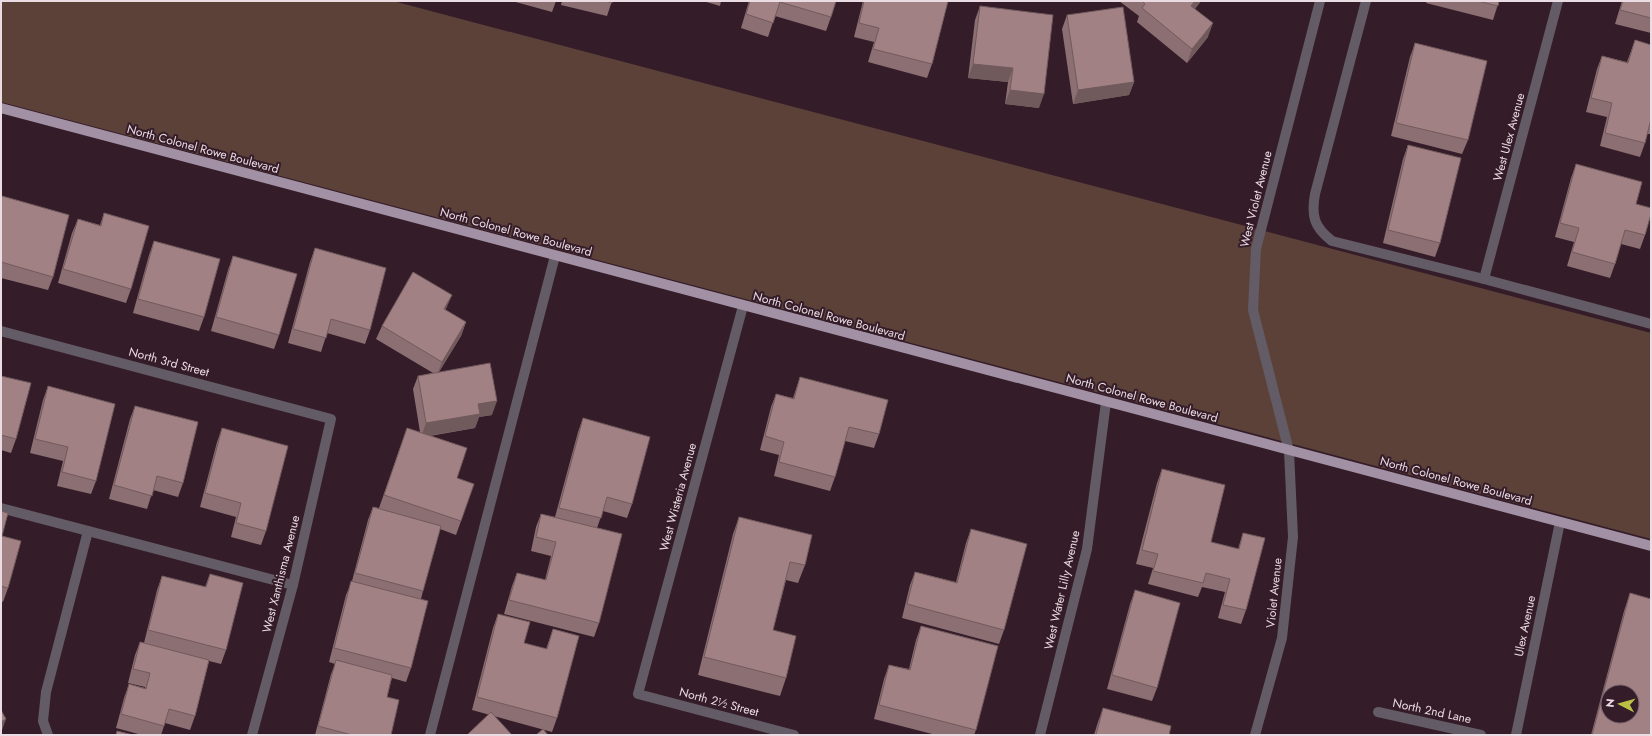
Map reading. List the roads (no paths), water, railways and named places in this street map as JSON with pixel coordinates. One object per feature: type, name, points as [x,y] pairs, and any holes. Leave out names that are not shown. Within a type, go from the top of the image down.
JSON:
[{"type":"main road","name":"North Colonel Rowe Boulevard","points":[[1,108],[1651,546]]},
{"type":"street","name":"West Violet Avenue","points":[[1289,451],[1253,310],[1256,249],[1320,1]]},
{"type":"street","points":[[1366,1],[1315,194],[1313,208],[1315,223],[1323,234],[1332,241],[1484,279],[1651,324]]},
{"type":"street","name":"West Ulex Avenue","points":[[1484,279],[1558,1]]},
{"type":"street","points":[[430,735],[556,256]]},
{"type":"street","name":"West Wisteria Avenue","points":[[638,694],[743,306]]},
{"type":"street","name":"North 3rd Street","points":[[1,331],[331,418]]},
{"type":"street","name":"West Water Lilly Avenue","points":[[1040,735],[1087,549],[1106,402]]},
{"type":"street","name":"West Xanthisma Avenue","points":[[252,735],[293,585],[331,418]]},
{"type":"street","name":"Violet Avenue","points":[[1255,735],[1282,638],[1293,537],[1289,451]]},
{"type":"street","points":[[1,508],[293,585]]},
{"type":"street","name":"Ulex Avenue","points":[[1516,735],[1560,522]]},
{"type":"street","points":[[48,735],[44,721],[46,692],[88,531]]},
{"type":"street","name":"North 2½ Street","points":[[638,694],[794,735]]},
{"type":"street","name":"North 2nd Lane","points":[[1378,712],[1480,735]]}]
